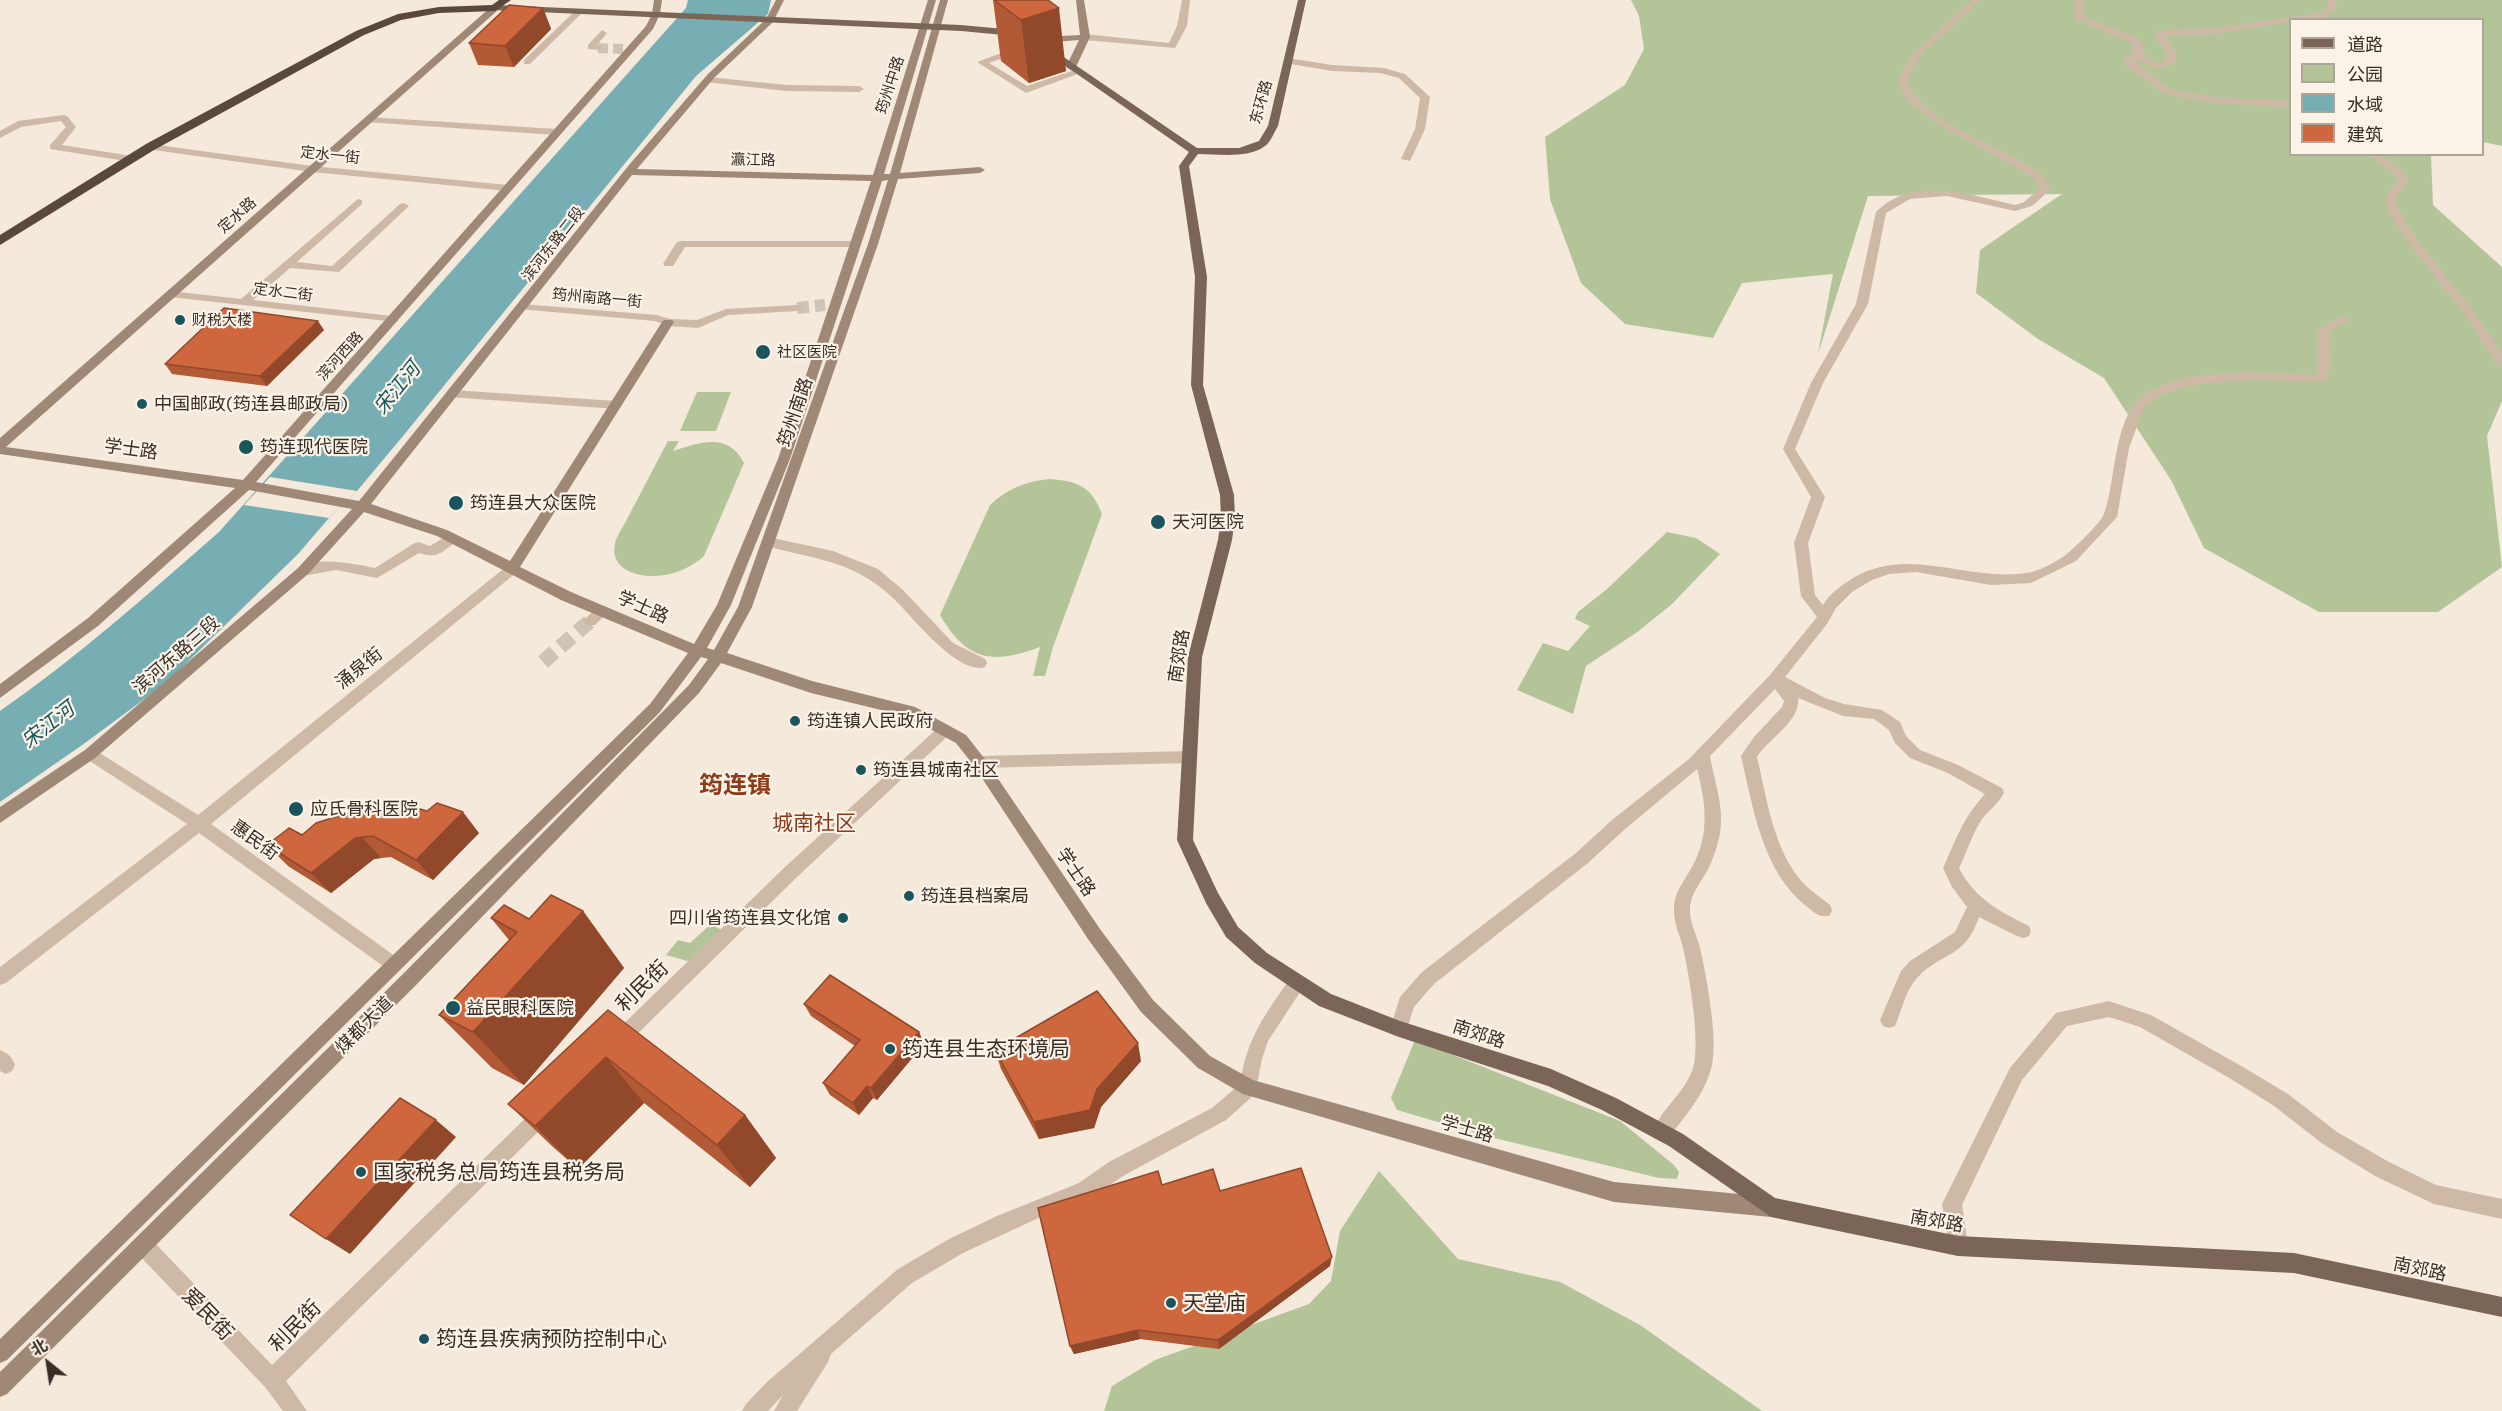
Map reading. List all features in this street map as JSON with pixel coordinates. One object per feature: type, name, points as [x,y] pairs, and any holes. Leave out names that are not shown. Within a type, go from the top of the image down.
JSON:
[{"type":"highway","points":[[0,242],[150,147],[360,33],[398,17],[439,10],[495,8],[506,0]]},
{"type":"main road","name":"滨河西路","points":[[2,689],[93,622],[251,486],[626,49],[650,27],[656,14],[658,0]]},
{"type":"main road","name":"滨河东路二段","points":[[357,506],[453,394],[629,172],[708,80],[770,20],[780,0]]},
{"type":"main road","name":"筠州中路","points":[[877,178],[932,0]]},
{"type":"main road","name":"筠州中路","points":[[894,177],[944,0]]},
{"type":"main road","points":[[1075,70],[1084,37],[1080,0]]},
{"type":"main road","name":"东环路","points":[[1195,151],[1239,151],[1263,143],[1273,126],[1302,0]]},
{"type":"main road","points":[[495,8],[1003,31],[1031,39],[1084,37]]},
{"type":"main road","name":"定水路","points":[[0,445],[495,8]]},
{"type":"main road","points":[[1031,39],[1195,151]]},
{"type":"main road","name":"南郊路","points":[[1195,151],[1184,166],[1201,277],[1197,385],[1227,495],[1228,519],[1225,540],[1195,657],[1185,840],[1212,898],[1232,932],[1261,958],[1325,1000],[1398,1029],[1551,1078],[1609,1104],[1661,1132],[1771,1207],[1958,1246],[2294,1263],[2502,1307]]},
{"type":"main road","name":"瀛江路","points":[[629,172],[877,178],[980,170]]},
{"type":"main road","name":"筠州南路","points":[[718,656],[745,607],[894,177]]},
{"type":"main road","name":"筠州南路","points":[[698,651],[724,605],[784,459],[830,304],[856,244],[877,178]]},
{"type":"main road","name":"涌泉街","points":[[512,569],[668,322]]},
{"type":"main road","name":"学士路","points":[[0,450],[251,486],[357,506],[406,519],[452,538],[596,616],[812,687],[910,711],[960,739],[979,762],[1094,934],[1147,1006],[1204,1062],[1249,1088],[1614,1192],[1771,1207]]},
{"type":"main road","name":"滨河东路三段","points":[[0,816],[90,754],[303,572],[357,506]]},
{"type":"main road","name":"煤都大道","points":[[0,1353],[655,708],[698,651]]},
{"type":"main road","name":"煤都大道","points":[[0,1386],[411,978],[694,689],[718,656]]},
{"type":"main road","points":[[128,1229],[143,1245]]},
{"type":"street","points":[[1084,37],[1172,46],[1182,26],[1186,0]]},
{"type":"street","points":[[1824,616],[1808,596],[1801,543],[1818,497],[1790,449],[1817,383],[1862,304],[1881,212],[1907,196],[1947,193],[2015,208],[2028,204],[2046,189],[2035,174],[1939,122],[1910,99],[1902,82],[1915,56],[1977,0]]},
{"type":"street","points":[[2077,0],[2080,3],[2079,18],[2135,40],[2142,58]]},
{"type":"street","points":[[2302,18],[2322,15],[2333,8],[2332,0]]},
{"type":"street","points":[[527,62],[579,12]]},
{"type":"street","points":[[2289,20],[2213,31],[2161,33],[2160,37],[2172,53],[2170,61],[2163,66],[2154,66],[2142,58],[2133,56],[2127,58],[2128,63],[2168,92],[2216,100],[2289,104]]},
{"type":"street","points":[[598,48],[591,47],[602,33]]},
{"type":"street","points":[[1031,39],[1034,45],[982,62],[1026,90],[1075,70]]},
{"type":"street","points":[[1288,60],[1332,68],[1381,70],[1402,76],[1425,97],[1426,108],[1414,147],[1407,159]]},
{"type":"street","points":[[708,80],[787,88],[859,88]]},
{"type":"street","points":[[0,135],[18,124],[64,118],[70,127],[68,133],[54,147],[132,159]]},
{"type":"street","points":[[368,120],[557,132]]},
{"type":"street","name":"定水一街","points":[[150,147],[312,169],[507,188]]},
{"type":"street","points":[[2375,156],[2398,172],[2404,181],[2395,190],[2391,199],[2392,208],[2404,228],[2469,313],[2502,363]]},
{"type":"street","points":[[243,303],[358,202]]},
{"type":"street","points":[[288,264],[335,270],[404,206]]},
{"type":"street","points":[[669,264],[681,244],[856,244]]},
{"type":"street","name":"定水二街","points":[[170,294],[392,320]]},
{"type":"street","name":"筠州南路一街","points":[[522,307],[657,318],[668,322],[698,324],[726,312],[797,308]]},
{"type":"street","points":[[1398,1029],[1406,1003],[1428,978],[1582,858],[1617,825],[1702,754],[1775,679],[1831,604],[1847,588],[1867,576],[1888,569],[1916,567],[1991,580],[2031,578],[2071,558],[2110,517],[2123,448],[2139,405],[2152,395],[2184,382],[2243,376],[2322,379],[2326,363],[2323,330],[2344,319]]},
{"type":"street","points":[[453,394],[616,405]]},
{"type":"street","points":[[303,572],[336,565],[377,573],[418,547],[432,552],[452,538]]},
{"type":"street","points":[[768,542],[833,556],[873,573],[898,594],[948,647],[980,663]]},
{"type":"street","name":"涌泉街","points":[[0,977],[199,824],[512,569]]},
{"type":"street","points":[[1775,679],[1820,702],[1843,710],[1876,714],[1895,726],[1899,739],[1915,754],[1953,769],[1996,793],[1977,814],[1963,837],[1960,850],[1951,868],[1962,892],[1975,907],[2023,931]]},
{"type":"street","points":[[1775,679],[1792,700],[1788,713],[1760,740],[1749,756],[1767,834],[1797,888],[1824,910]]},
{"type":"street","name":"利民街","points":[[601,1058],[792,872],[945,730]]},
{"type":"street","name":"惠民街","points":[[90,754],[199,824],[393,964]]},
{"type":"street","points":[[1661,1132],[1685,1100],[1703,1069],[1705,1045],[1692,950],[1682,914],[1684,894],[1699,869],[1708,847],[1714,821],[1715,802],[1708,787],[1702,754]]},
{"type":"street","points":[[979,762],[1189,757]]},
{"type":"street","points":[[1889,1020],[1910,973],[1924,961],[1950,948],[1962,937],[1975,907]]},
{"type":"street","points":[[753,1411],[905,1276],[956,1246],[1004,1223],[1084,1191],[1116,1169],[1220,1114],[1249,1088],[1253,1059],[1261,1037],[1297,983]]},
{"type":"street","points":[[1958,1246],[1952,1204],[2016,1074],[2062,1019],[2109,1009],[2145,1021],[2237,1073],[2281,1100],[2330,1138],[2382,1169],[2434,1194],[2502,1209]]},
{"type":"street","name":"利民街","points":[[272,1380],[560,1098]]},
{"type":"street","name":"爱民街","points":[[143,1245],[272,1380],[296,1411]]},
{"type":"street","points":[[785,1411],[831,1340]]},
{"type":"green space","points":[[1631,0],[2502,0],[2502,146],[2484,142],[2484,18],[2289,18],[2289,156],[2431,156],[2433,205],[2502,267],[2502,401],[2487,436],[2502,567],[2438,612],[2319,612],[2204,548],[2171,480],[2104,378],[2038,339],[1976,293],[1980,250],[2062,194],[1868,196],[1818,354],[1833,274],[1742,283],[1713,338],[1625,324],[1581,283],[1550,199],[1545,137],[1625,85],[1644,49],[1639,16]]},
{"type":"green space","points":[[697,392],[731,392],[716,431],[680,431]]},
{"type":"green space","points":[[668,441],[679,441],[673,451],[704,443],[722,443],[738,453],[744,463],[704,556],[692,565],[672,574],[657,576],[635,574],[619,564],[614,552],[615,544],[618,534]]},
{"type":"green space","points":[[1050,479],[1083,487],[1094,497],[1102,514],[1053,647],[1045,676],[1033,676],[1040,647],[1008,656],[982,655],[960,642],[940,615],[990,505],[1003,494],[1017,487]]},
{"type":"green space","points":[[1667,532],[1696,538],[1720,554],[1672,604],[1636,633],[1586,666],[1573,714],[1517,690],[1543,643],[1568,651],[1590,626],[1575,619],[1578,612],[1607,589]]},
{"type":"green space","points":[[711,924],[723,931],[691,962],[666,955],[678,940],[690,943]]},
{"type":"green space","points":[[1415,1040],[1620,1121],[1674,1165],[1679,1172],[1677,1179],[1659,1178],[1486,1136],[1397,1110],[1391,1098]]},
{"type":"green space","points":[[1379,1171],[1458,1259],[1560,1282],[1640,1325],[1762,1411],[1104,1411],[1112,1386],[1155,1360],[1309,1304],[1331,1281],[1340,1231]]},
{"type":"water","name":"宋江河","points":[[688,0],[771,0],[768,14],[696,76],[403,436],[357,491],[329,518],[298,554],[166,683],[0,802],[0,711],[85,647],[219,532],[686,8]]},
{"type":"pier","points":[[270,477],[357,491],[329,518],[244,505]]},
{"type":"building","points":[[994,0],[1048,0],[1059,8],[1021,20]]},
{"type":"building","points":[[509,5],[543,8],[505,46],[469,43]]},
{"type":"building","points":[[224,308],[318,321],[260,376],[165,364]]},
{"type":"building","points":[[437,803],[463,812],[416,860],[373,836],[362,837],[355,838],[311,873],[267,845],[289,828],[302,835],[316,823],[358,810],[409,806],[427,811]]},
{"type":"building","points":[[551,895],[583,911],[473,1032],[439,1015],[517,932],[491,918],[504,905],[529,919]]},
{"type":"building","name":"筠连县生态环境局","points":[[830,975],[919,1032],[871,1088],[867,1086],[853,1103],[823,1083],[860,1040],[804,1004]]},
{"type":"building","points":[[1097,991],[1138,1043],[1097,1089],[1090,1110],[1034,1122],[995,1050]]},
{"type":"building","points":[[608,1010],[745,1115],[717,1145],[606,1057],[535,1126],[508,1104]]},
{"type":"building","points":[[400,1098],[436,1120],[326,1239],[290,1215]]},
{"type":"building","name":"天堂庙","points":[[1301,1168],[1332,1257],[1218,1340],[1138,1330],[1070,1346],[1038,1208],[1158,1171],[1162,1185],[1213,1169],[1220,1191]]},
{"type":"tunnel","points":[[598,48],[623,49]]},
{"type":"tunnel","points":[[797,308],[825,305]]},
{"type":"tunnel","points":[[543,662],[590,621]]},
{"type":"place","name":"财税大楼","points":[[180,320]]},
{"type":"place","name":"社区医院","points":[[763,352]]},
{"type":"place","name":"中国邮政(筠连县邮政局)","points":[[142,404]]},
{"type":"place","name":"筠连现代医院","points":[[246,447]]},
{"type":"place","name":"筠连县大众医院","points":[[456,503]]},
{"type":"place","name":"天河医院","points":[[1158,522]]},
{"type":"place","name":"筠连镇人民政府","points":[[795,721]]},
{"type":"place","name":"筠连县城南社区","points":[[861,770]]},
{"type":"place","name":"应氏骨科医院","points":[[296,809]]},
{"type":"place","name":"筠连县档案局","points":[[909,896]]},
{"type":"place","name":"四川省筠连县文化馆","points":[[843,918]]},
{"type":"place","name":"益民眼科医院","points":[[453,1008]]},
{"type":"place","name":"筠连县生态环境局","points":[[890,1049]]},
{"type":"place","name":"国家税务总局筠连县税务局","points":[[361,1172]]},
{"type":"place","name":"天堂庙","points":[[1171,1303]]},
{"type":"place","name":"筠连县疾病预防控制中心","points":[[424,1339]]},
{"type":"district","name":"筠连镇","points":[[735,785]]},
{"type":"district","name":"城南社区","points":[[814,823]]}]
